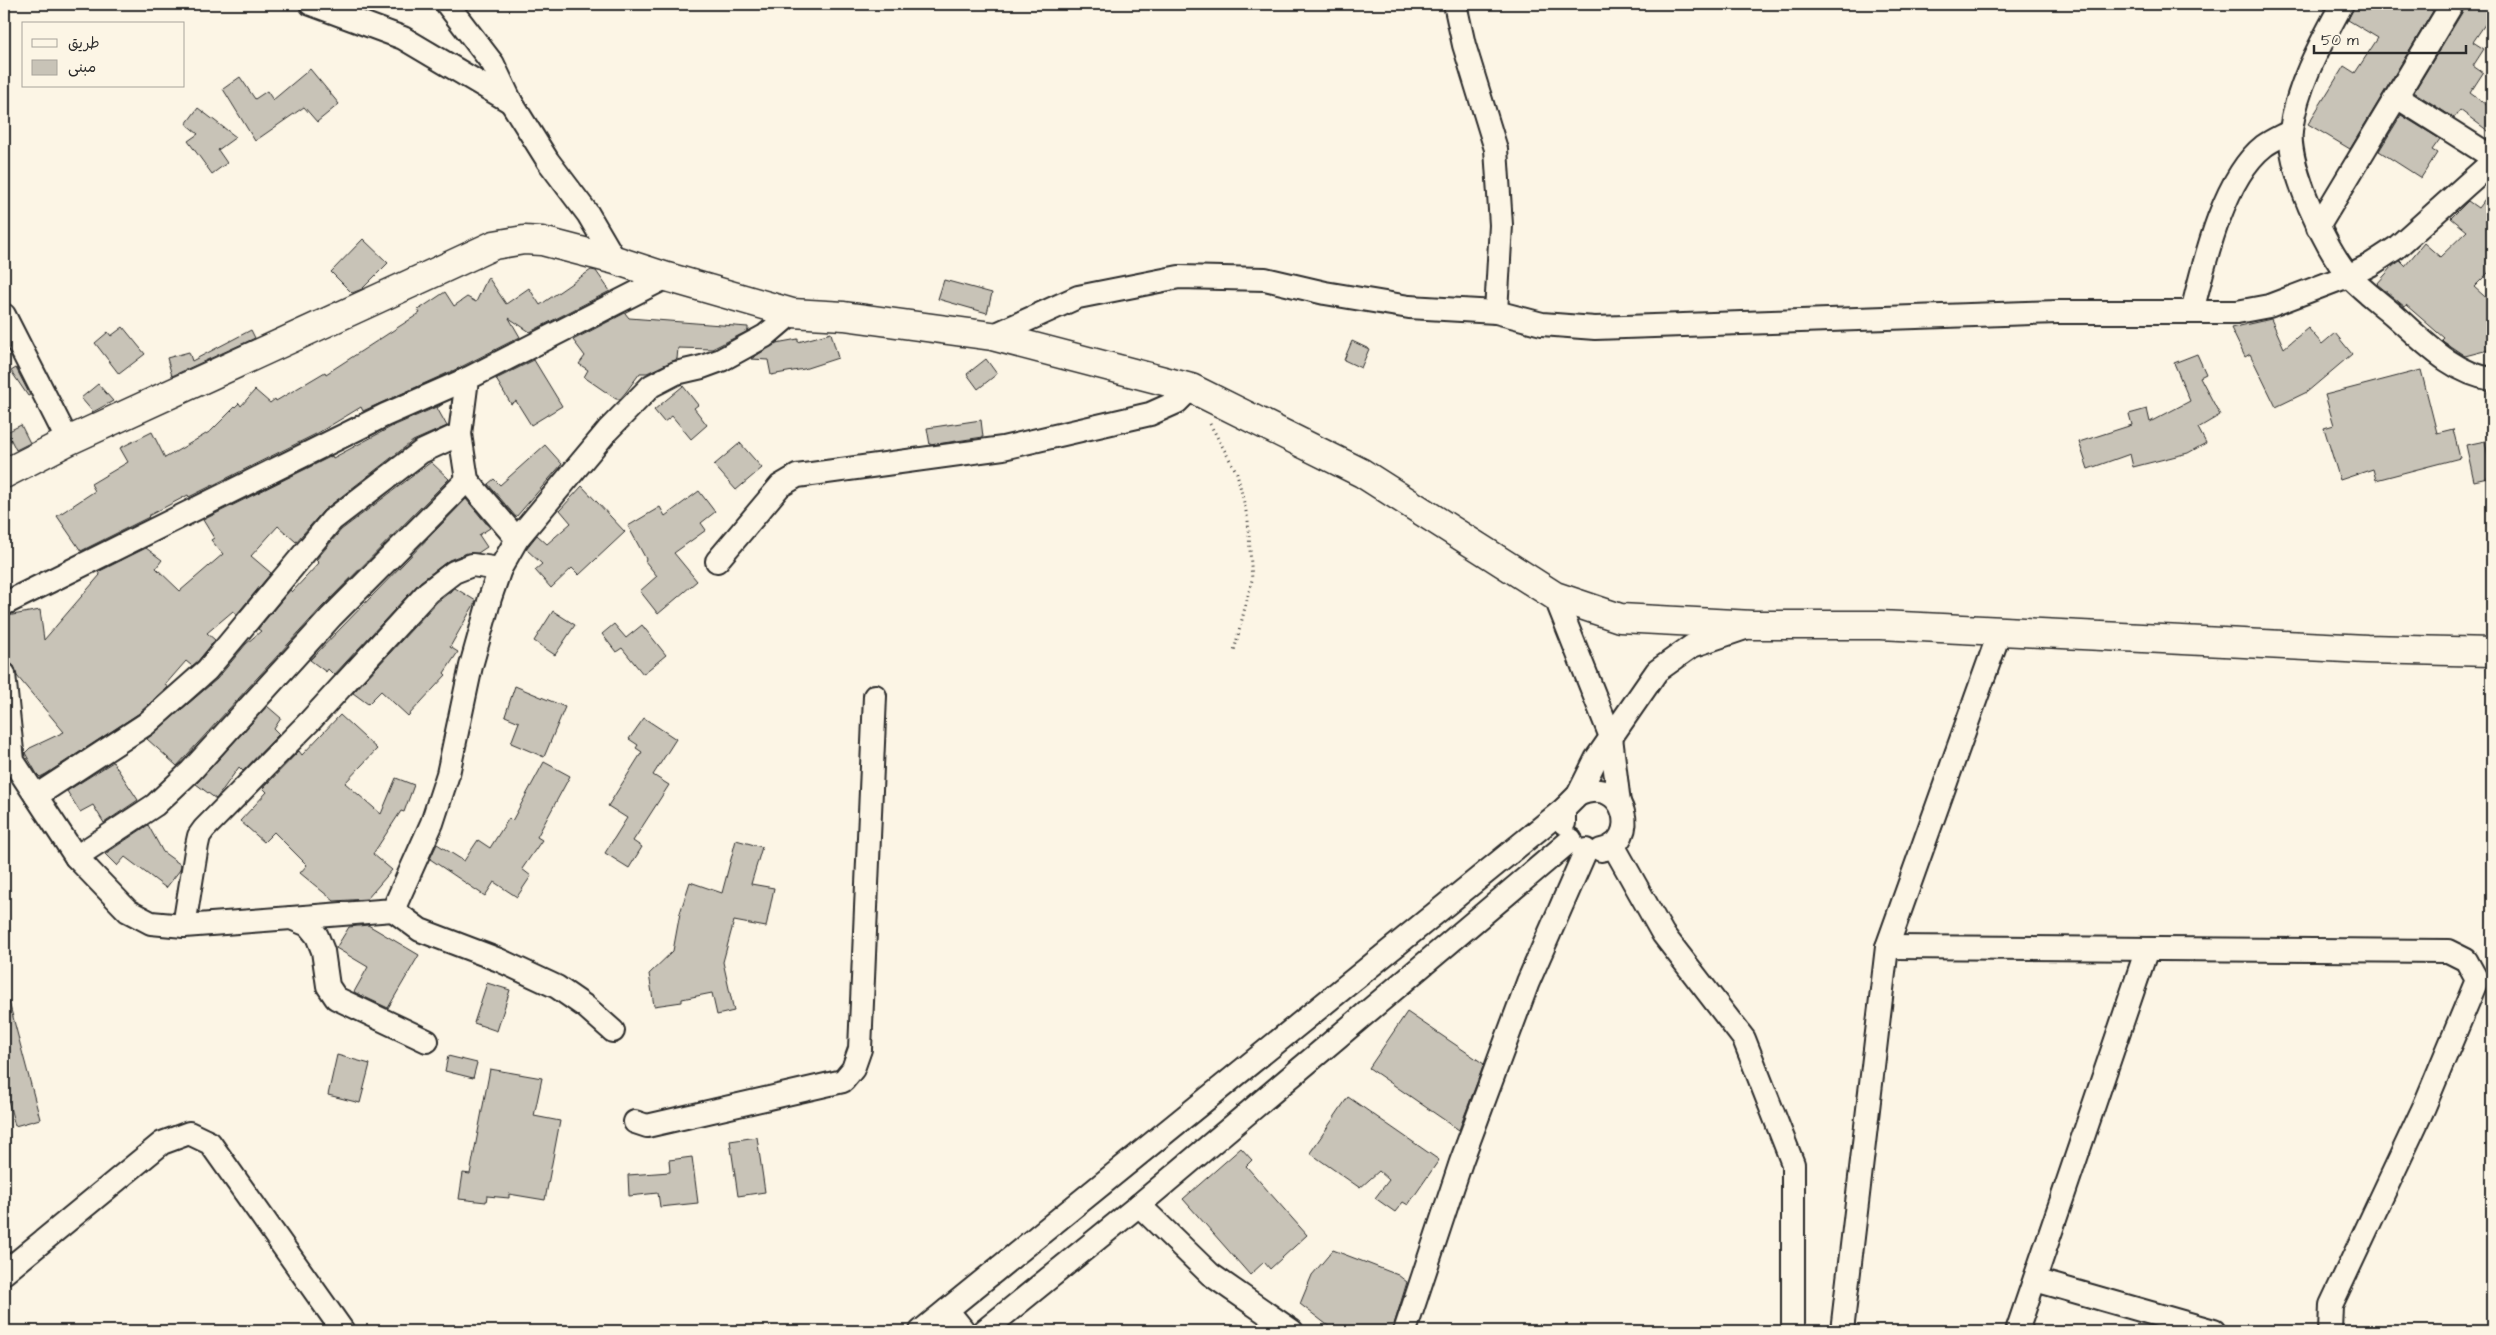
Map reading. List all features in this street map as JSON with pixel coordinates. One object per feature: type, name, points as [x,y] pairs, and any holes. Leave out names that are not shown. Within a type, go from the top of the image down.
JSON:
[{"type":"street","points":[[311,4],[403,38],[511,102]]},
{"type":"street","points":[[447,4],[493,64],[511,102],[548,161],[588,214],[615,260]]},
{"type":"street","points":[[1455,4],[1464,45],[1496,149],[1501,225],[1496,312]]},
{"type":"street","points":[[2342,4],[2303,82],[2291,131],[2293,158],[2318,227],[2348,276],[2448,362],[2471,374],[2492,379]]},
{"type":"street","points":[[2318,227],[2452,4]]},
{"type":"street","points":[[2397,98],[2492,157]]},
{"type":"street","points":[[2192,312],[2207,252],[2234,185],[2243,170],[2264,146],[2291,131]]},
{"type":"street","points":[[992,336],[1078,297],[1179,276],[1265,279],[1325,293],[1409,307],[1496,312],[1542,324],[1595,328],[2058,312],[2237,312],[2269,306],[2348,276],[2396,248],[2492,162]]},
{"type":"street","points":[[4,474],[68,441],[494,245],[524,240],[542,241],[615,260],[792,313],[844,316],[992,336],[1186,394],[1362,473],[1555,596],[1620,618],[1753,625],[1880,625],[2368,649],[2492,652]]},
{"type":"street","points":[[4,604],[385,415],[467,379],[667,277]]},
{"type":"street","points":[[393,910],[432,823],[448,774],[471,666],[500,569],[517,539],[608,430],[651,386],[676,373],[702,367],[735,352],[765,336],[792,313]]},
{"type":"street","points":[[4,315],[68,441]]},
{"type":"street","points":[[467,379],[460,434],[468,480],[517,539]]},
{"type":"street","points":[[717,561],[780,486],[798,476],[1003,448],[1150,414],[1186,394]]},
{"type":"street","points":[[36,796],[146,724],[207,670],[332,520],[421,452],[460,434]]},
{"type":"street","points":[[76,857],[155,805],[191,771],[331,617],[468,480]]},
{"type":"street","points":[[184,926],[197,845],[199,836],[204,829],[310,722],[428,592],[454,572],[472,565],[500,569]]},
{"type":"street","points":[[1555,596],[1611,738],[1619,803],[1625,820],[1620,838],[1613,845],[1605,849],[1579,845],[1566,831],[1571,802],[1596,759],[1611,738],[1657,671],[1692,646],[1753,625]]},
{"type":"street","points":[[1842,1331],[1887,947],[2000,631]]},
{"type":"street","points":[[4,674],[9,762],[36,796],[76,857],[128,911],[152,922],[184,926],[393,910],[420,930],[499,960],[557,986],[586,1007],[613,1031]]},
{"type":"street","points":[[635,1122],[647,1126],[842,1081],[853,1069],[860,1049],[875,696]]},
{"type":"street","points":[[921,1331],[1571,802],[1595,790],[1604,792],[1619,803]]},
{"type":"street","points":[[984,1331],[1579,845]]},
{"type":"street","points":[[1405,1331],[1461,1162],[1579,845]]},
{"type":"street","points":[[1613,845],[1663,934],[1744,1039],[1793,1164],[1793,1331]]},
{"type":"street","points":[[290,918],[308,925],[317,936],[323,951],[328,986],[336,998],[427,1041]]},
{"type":"street","points":[[1887,947],[2448,950],[2466,960],[2477,980],[2424,1107],[2317,1331]]},
{"type":"street","points":[[2018,1331],[2147,949]]},
{"type":"street","points":[[4,1273],[162,1143],[189,1133],[210,1143],[343,1331]]},
{"type":"street","points":[[1139,1205],[1210,1274],[1292,1331]]},
{"type":"street","points":[[2035,1280],[2214,1331]]},
{"type":"street","points":[[2330,1331],[2331,1304]]},
{"type":"street","points":[[947,1310],[964,1331]]},
{"type":"path","points":[[1186,394],[1211,426],[1237,473],[1248,520],[1252,580],[1234,651]]},
{"type":"building","points":[[2355,4],[2423,4],[2433,11],[2350,149],[2308,124],[2344,66],[2355,73],[2378,38],[2348,20]]},
{"type":"building","points":[[2465,4],[2492,4],[2492,14],[2473,42],[2484,49],[2473,66],[2483,73],[2470,93],[2492,109],[2492,134],[2460,110],[2454,118],[2414,92],[2463,11]]},
{"type":"building","points":[[310,69],[339,104],[317,122],[304,107],[255,141],[223,89],[240,77],[255,99],[267,91],[273,100]]},
{"type":"building","points":[[198,108],[236,137],[218,150],[227,163],[212,174],[188,141],[198,134],[186,124]]},
{"type":"building","points":[[2401,115],[2440,139],[2432,150],[2437,153],[2421,178],[2379,151]]},
{"type":"building","points":[[2492,190],[2492,269],[2474,287],[2492,303],[2492,349],[2465,356],[2444,342],[2442,340],[2444,338],[2406,305],[2405,307],[2377,284],[2400,261],[2405,266],[2424,243],[2440,257],[2467,231],[2451,218],[2468,201],[2478,208]]},
{"type":"building","points":[[363,239],[388,263],[362,289],[352,293],[331,272]]},
{"type":"building","points":[[591,270],[596,271],[610,291],[530,332],[509,318],[520,337],[461,367],[363,411],[361,407],[318,433],[189,497],[188,495],[81,551],[57,516],[95,491],[91,484],[128,462],[120,448],[152,432],[165,458],[211,431],[239,403],[241,406],[255,390],[270,403],[275,399],[276,401],[325,372],[326,374],[420,313],[418,310],[445,292],[454,306],[467,297],[476,302],[488,277],[506,304],[529,288],[540,305]]},
{"type":"building","points":[[944,280],[992,293],[987,313],[938,299]]},
{"type":"building","points":[[625,313],[629,318],[748,327],[748,331],[712,349],[678,348],[677,359],[647,373],[640,373],[620,399],[616,399],[584,377],[588,370],[579,364],[585,356],[573,340]]},
{"type":"building","points":[[2271,319],[2284,348],[2308,328],[2322,344],[2335,333],[2352,354],[2307,392],[2276,407],[2250,354],[2245,357],[2231,328]]},
{"type":"building","points":[[123,327],[145,354],[119,374],[95,343],[108,332],[111,336]]},
{"type":"building","points":[[251,330],[255,338],[172,376],[167,358],[189,352],[192,361]]},
{"type":"building","points":[[831,333],[838,358],[804,369],[771,375],[768,360],[751,359],[776,343],[798,339],[798,342]]},
{"type":"building","points":[[1352,341],[1369,349],[1361,368],[1344,360]]},
{"type":"building","points":[[2197,354],[2206,374],[2200,377],[2220,415],[2198,428],[2206,443],[2188,453],[2133,467],[2130,454],[2088,469],[2079,442],[2132,425],[2129,414],[2147,409],[2150,422],[2190,401],[2174,363]]},
{"type":"building","points":[[986,359],[997,374],[978,389],[967,374]]},
{"type":"building","points":[[534,360],[562,406],[531,425],[516,401],[511,404],[496,379]]},
{"type":"building","points":[[16,368],[30,395],[28,396],[11,371]]},
{"type":"building","points":[[2421,370],[2437,433],[2453,429],[2460,458],[2376,480],[2373,469],[2340,480],[2324,428],[2334,425],[2325,395]]},
{"type":"building","points":[[98,384],[113,401],[93,412],[81,398]]},
{"type":"building","points":[[683,386],[698,405],[694,408],[707,425],[691,439],[672,416],[664,422],[654,410]]},
{"type":"building","points":[[443,404],[437,408],[447,426],[413,441],[324,510],[296,542],[278,526],[251,556],[271,573],[237,614],[233,611],[207,633],[215,640],[198,661],[192,666],[186,661],[165,685],[168,687],[138,714],[46,774],[40,777],[37,774],[25,753],[30,748],[64,732],[17,676],[14,666],[4,660],[4,628],[9,628],[7,616],[40,610],[44,640],[100,575],[98,572],[146,548],[162,560],[156,568],[180,591],[223,554],[211,540],[214,538],[203,520],[332,456],[333,458],[391,427]]},
{"type":"building","points":[[981,420],[983,437],[930,445],[927,428]]},
{"type":"building","points":[[21,425],[30,443],[16,450],[7,432]]},
{"type":"building","points":[[2485,441],[2492,477],[2474,481],[2466,445]]},
{"type":"building","points":[[740,443],[762,468],[736,490],[714,465]]},
{"type":"building","points":[[545,445],[562,464],[516,517],[488,484],[494,479],[500,485]]},
{"type":"building","points":[[431,462],[449,479],[321,608],[177,766],[147,739],[217,679],[246,644],[261,631],[258,629],[290,590],[292,592],[319,563],[316,560],[341,530]]},
{"type":"building","points":[[582,486],[625,532],[579,575],[572,568],[551,588],[535,570],[542,564],[526,549],[537,535],[547,544],[571,523],[560,510]]},
{"type":"building","points":[[699,491],[715,512],[701,523],[706,530],[674,553],[697,581],[658,614],[640,591],[657,576],[645,561],[646,559],[628,526],[660,507],[665,516]]},
{"type":"building","points":[[466,499],[490,528],[479,535],[487,547],[478,553],[467,553],[449,560],[420,582],[334,675],[328,669],[326,672],[310,660]]},
{"type":"building","points":[[455,588],[476,601],[450,647],[458,652],[444,673],[446,675],[408,716],[381,691],[368,704],[353,693],[437,602]]},
{"type":"building","points":[[553,611],[575,625],[555,655],[534,641]]},
{"type":"building","points":[[614,624],[626,638],[642,625],[666,655],[643,674],[622,648],[616,652],[602,634]]},
{"type":"building","points":[[515,686],[565,707],[544,757],[511,743],[519,722],[505,716]]},
{"type":"building","points":[[267,706],[281,718],[274,729],[279,734],[243,771],[239,767],[216,799],[196,784]]},
{"type":"building","points":[[340,715],[377,749],[345,783],[381,814],[396,778],[414,785],[404,812],[401,811],[373,854],[392,870],[367,899],[334,901],[300,873],[307,865],[274,832],[264,842],[240,821],[267,792],[263,788],[299,751],[302,755]]},
{"type":"building","points":[[644,718],[676,739],[653,775],[669,785],[633,841],[642,847],[629,868],[605,853],[627,818],[608,806],[642,752],[636,748],[638,745],[629,739]]},
{"type":"building","points":[[113,762],[138,800],[104,823],[93,805],[80,812],[67,791]]},
{"type":"building","points":[[544,762],[570,776],[537,837],[542,840],[522,869],[531,876],[517,897],[494,882],[485,896],[430,859],[437,844],[464,861],[478,840],[490,848],[509,818],[512,821]]},
{"type":"building","points":[[148,825],[163,852],[181,865],[180,870],[166,888],[125,857],[117,866],[105,854]]},
{"type":"building","points":[[736,840],[762,847],[751,884],[774,888],[766,927],[734,921],[723,962],[734,1011],[717,1015],[712,993],[682,999],[682,1002],[654,1006],[649,974],[673,951],[680,913],[690,882],[722,893]]},
{"type":"building","points":[[368,925],[419,955],[388,1008],[354,992],[368,967],[336,948],[349,927]]},
{"type":"building","points":[[487,983],[510,990],[497,1031],[474,1023]]},
{"type":"building","points":[[4,1002],[9,1002],[40,1119],[15,1126],[4,1085]]},
{"type":"building","points":[[1407,1012],[1484,1064],[1459,1130],[1369,1068]]},
{"type":"building","points":[[337,1055],[370,1064],[360,1103],[328,1095]]},
{"type":"building","points":[[448,1056],[477,1063],[473,1078],[445,1071]]},
{"type":"building","points":[[490,1069],[542,1078],[534,1116],[560,1121],[545,1200],[509,1194],[509,1198],[487,1196],[486,1202],[459,1199],[463,1173],[470,1174]]},
{"type":"building","points":[[1348,1097],[1439,1160],[1408,1205],[1403,1202],[1395,1212],[1375,1198],[1389,1180],[1379,1171],[1360,1188],[1310,1153]]},
{"type":"building","points":[[757,1137],[765,1192],[738,1196],[730,1141]]},
{"type":"building","points":[[1241,1148],[1252,1160],[1246,1166],[1307,1235],[1270,1269],[1264,1262],[1250,1275],[1183,1199]]},
{"type":"building","points":[[692,1157],[698,1203],[660,1207],[658,1193],[629,1196],[628,1175],[670,1172],[669,1160]]},
{"type":"building","points":[[1333,1250],[1398,1275],[1407,1282],[1392,1331],[1335,1331],[1300,1304],[1312,1275]]}]
